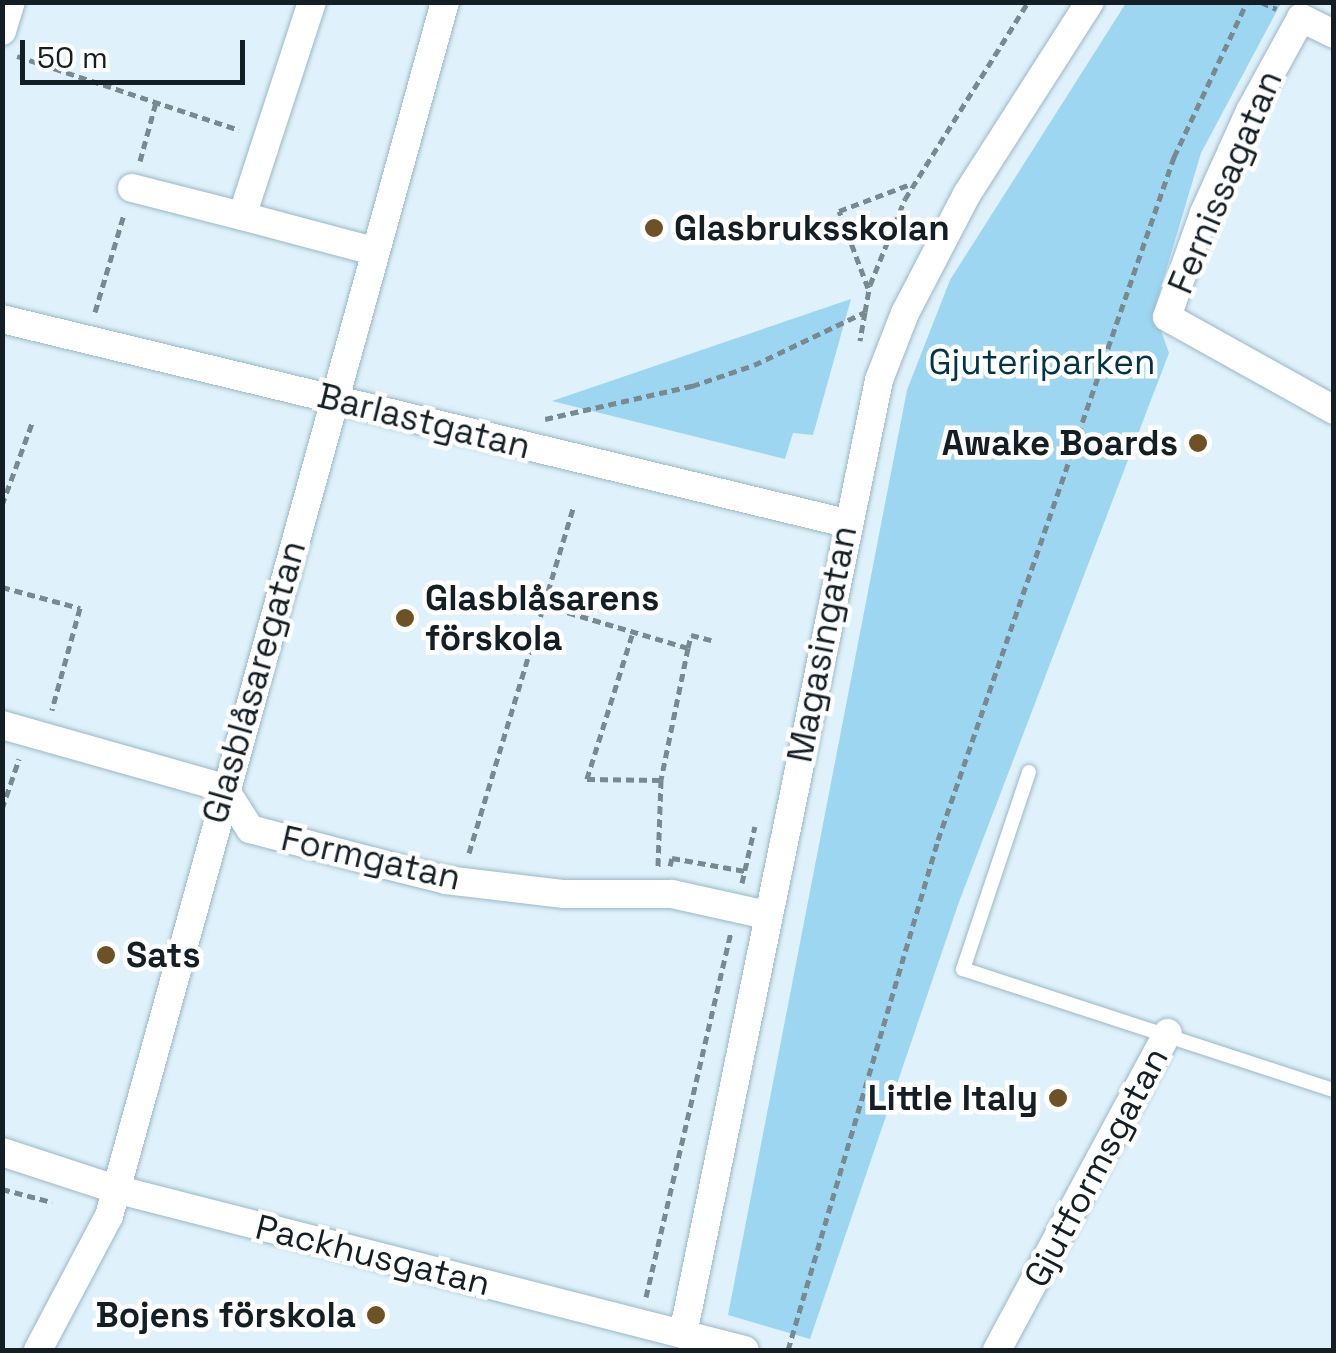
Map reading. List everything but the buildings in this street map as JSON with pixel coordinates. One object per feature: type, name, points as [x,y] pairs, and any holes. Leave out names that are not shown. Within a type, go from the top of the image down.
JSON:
[{"type":"street","points":[[2,31],[11,2]]},
{"type":"street","points":[[242,216],[312,2]]},
{"type":"street","name":"Glasblåsaregatan","points":[[38,1350],[109,1216],[444,2]]},
{"type":"street","name":"Magasingatan","points":[[683,1334],[846,523],[879,380],[905,312],[967,194],[1090,2]]},
{"type":"street","name":"Fernissagatan","points":[[1334,34],[1301,18],[1250,110],[1204,213],[1167,317],[1334,410]]},
{"type":"street","points":[[132,188],[374,251]]},
{"type":"street","name":"Barlastgatan","points":[[2,320],[846,523]]},
{"type":"street","points":[[25,731],[224,788]]},
{"type":"street","name":"Formgatan","points":[[224,788],[250,829],[431,876],[564,894],[672,894],[768,915]]},
{"type":"street","name":"Gjutformsgatan","points":[[997,1350],[1168,1032]]},
{"type":"street","name":"Packhusgatan","points":[[2,1152],[115,1188],[745,1350]]},
{"type":"lane","points":[[1029,772],[962,969],[1168,1032]]},
{"type":"lane","name":"Gjutformsgatan","points":[[1168,1032],[1334,1090]]},
{"type":"path","points":[[859,348],[869,291],[914,183],[1028,2]]},
{"type":"path","points":[[788,1350],[944,822],[1174,157],[1247,2]]},
{"type":"path","points":[[2,52],[266,138]]},
{"type":"path","points":[[869,291],[839,211],[914,183]]},
{"type":"path","points":[[532,421],[692,386],[770,358],[864,312]]},
{"type":"path","points":[[2,505],[32,423]]},
{"type":"path","points":[[483,856],[466,852],[574,505]]},
{"type":"path","points":[[2,587],[80,608],[25,731],[2,809]]},
{"type":"path","points":[[542,605],[688,648]]},
{"type":"path","points":[[632,634],[587,779],[661,780]]},
{"type":"path","points":[[669,875],[658,875],[661,780],[691,636],[711,640]]},
{"type":"path","points":[[640,1323],[758,814]]},
{"type":"green space","name":"Gjuteriparken","points":[[1126,3],[1281,3],[1201,153],[1154,311],[1169,353],[959,902],[810,1339],[728,1315],[907,390],[950,280]]},
{"type":"green space","points":[[851,299],[813,435],[793,433],[785,459],[552,401]]},
{"type":"place","name":"Glasbruksskolan","points":[[654,228]]},
{"type":"place","name":"Awake Boards","points":[[1198,443]]},
{"type":"place","name":"Glasblåsarens förskola","points":[[405,618]]},
{"type":"place","name":"Sats","points":[[106,955]]},
{"type":"place","name":"Little Italy","points":[[1058,1098]]},
{"type":"place","name":"Bojens förskola","points":[[376,1315]]}]
